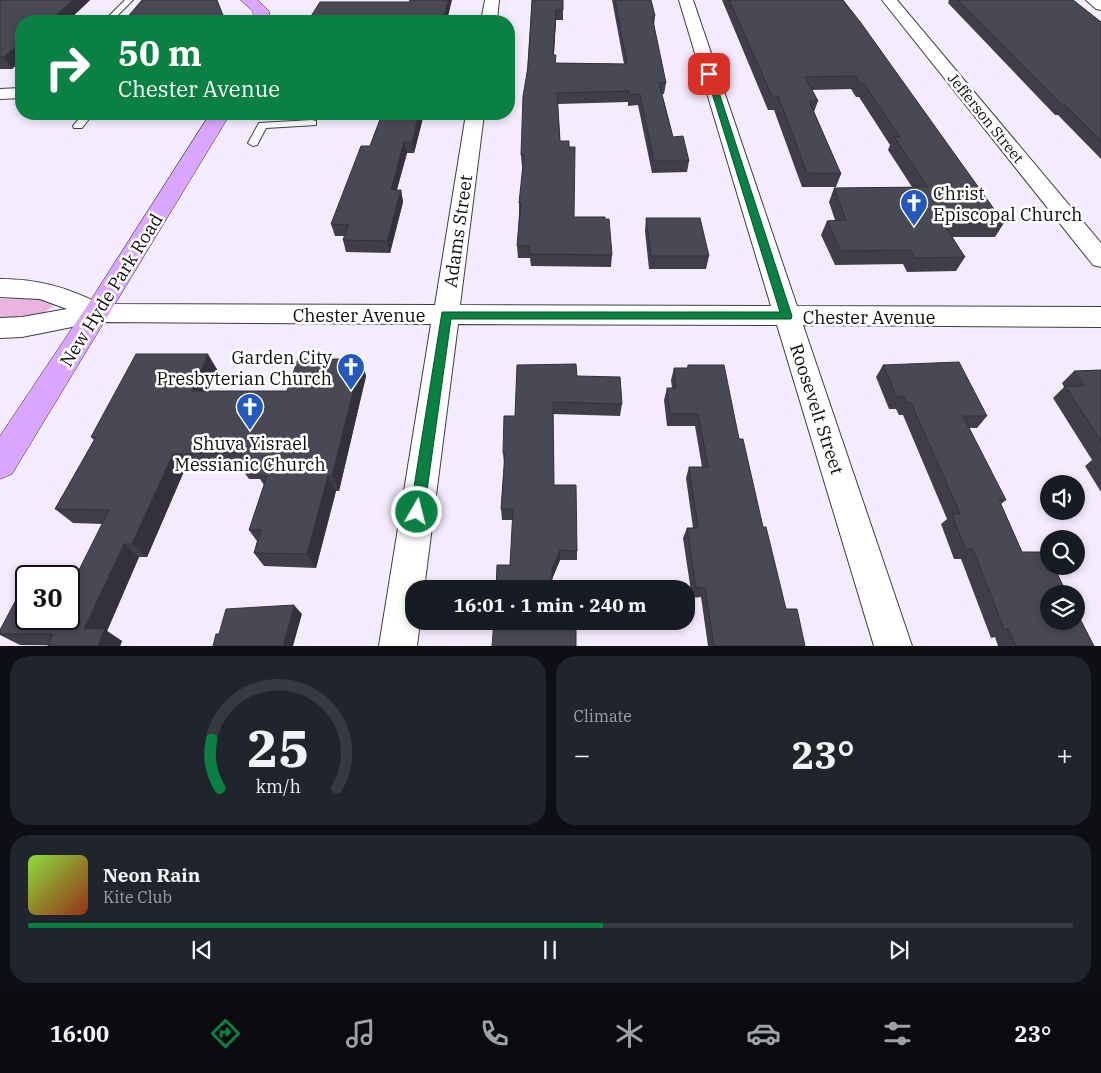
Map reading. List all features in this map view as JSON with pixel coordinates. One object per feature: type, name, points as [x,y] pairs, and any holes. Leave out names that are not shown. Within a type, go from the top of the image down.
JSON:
[{"type":"main road","points":[[249,0],[261,11],[261,15]]},
{"type":"main road","name":"New Hyde Park Road","points":[[0,464],[97,313],[216,120]]},
{"type":"street","points":[[490,15],[492,0]]},
{"type":"street","name":"Roosevelt Street","points":[[686,0],[893,646]]},
{"type":"street","name":"Jefferson Street","points":[[889,0],[1101,259]]},
{"type":"street","points":[[1093,0],[1101,6]]},
{"type":"street","points":[[0,94],[15,94]]},
{"type":"street","name":"Adams Street","points":[[398,646],[474,120]]},
{"type":"street","points":[[0,288],[45,290],[61,294],[97,313]]},
{"type":"street","name":"Chester Avenue","points":[[0,328],[22,327],[97,313],[1101,317]]},
{"type":"lane","points":[[114,15],[128,0]]},
{"type":"lane","points":[[78,126],[83,120]]},
{"type":"lane","points":[[253,143],[263,125],[312,123]]},
{"type":"shaded area","points":[[47,298],[52,300],[54,305],[42,313],[28,317],[0,318],[0,299]]},
{"type":"building","points":[[0,0],[73,0],[57,15],[15,15],[15,47],[4,57],[0,57]]},
{"type":"building","points":[[142,0],[217,0],[223,15],[129,15]]},
{"type":"building","points":[[410,0],[448,0],[444,15],[312,15],[320,2],[409,2]]},
{"type":"building","points":[[532,0],[563,0],[563,10],[556,10],[553,55],[556,55],[555,63],[627,64],[615,0],[651,0],[655,16],[652,16],[666,83],[659,83],[673,137],[683,136],[689,161],[654,161],[640,94],[629,95],[629,91],[557,93],[560,141],[569,141],[569,147],[575,147],[574,217],[605,217],[605,219],[609,219],[612,255],[530,254],[530,246],[517,246],[524,155],[521,155],[523,96],[528,67]]},
{"type":"building","points":[[729,0],[843,0],[1004,223],[943,223],[965,257],[915,258],[910,250],[841,251],[827,221],[846,220],[834,188],[928,187],[894,137],[900,137],[864,84],[860,84],[856,76],[805,77],[818,101],[809,101],[841,174],[807,173],[778,96],[772,96]]},
{"type":"building","points":[[958,0],[1073,0],[1101,22],[1101,141],[1065,105],[1062,105]]},
{"type":"building","points":[[380,120],[418,120],[412,142],[404,142],[391,190],[401,190],[387,241],[343,240],[349,225],[331,224],[361,146],[370,146]]},
{"type":"building","points":[[646,218],[700,218],[709,256],[651,256]]},
{"type":"building","points":[[136,354],[208,354],[192,391],[287,391],[298,359],[361,359],[332,476],[328,476],[307,554],[254,553],[261,530],[249,530],[267,476],[258,476],[262,463],[238,464],[242,453],[173,454],[132,544],[124,544],[84,629],[105,629],[98,646],[48,646],[53,634],[0,634],[0,630],[15,602],[15,630],[80,630],[80,568],[109,510],[55,509],[96,437],[91,437]]},
{"type":"building","points":[[959,362],[987,416],[963,416],[1006,500],[999,500],[1022,552],[1040,552],[1040,575],[1058,575],[1063,585],[1040,585],[1040,630],[1085,628],[1094,646],[1016,646],[1008,629],[1004,629],[973,549],[965,549],[952,514],[960,514],[911,403],[907,403],[904,397],[897,397],[883,365]]},
{"type":"building","points":[[576,364],[577,376],[620,377],[622,404],[553,402],[554,485],[576,485],[577,551],[560,550],[552,569],[552,580],[496,580],[497,565],[510,565],[513,509],[501,509],[505,453],[503,453],[504,416],[515,416],[517,365]]},
{"type":"building","points":[[688,365],[724,365],[739,439],[743,439],[763,527],[766,527],[786,609],[797,609],[805,646],[714,646],[705,588],[696,588],[687,528],[698,528],[689,467],[708,467],[698,414],[670,414],[667,388],[676,388],[674,368],[688,368]]},
{"type":"building","points":[[1101,370],[1101,441],[1065,386],[1084,386],[1074,371]]},
{"type":"building","points":[[294,605],[283,646],[213,646],[216,634],[219,634],[226,609]]},
{"type":"building","points":[[493,630],[576,630],[576,646],[492,646]]},
{"type":"place","name":"Christ Episcopal Church","points":[[914,227]]},
{"type":"place","name":"Garden City Presbyterian Church","points":[[351,391]]},
{"type":"place","name":"Shuva Yisrael Messianic Church","points":[[250,431]]},
{"type":"route","points":[[417,512],[446,315],[787,316],[709,74]]}]
